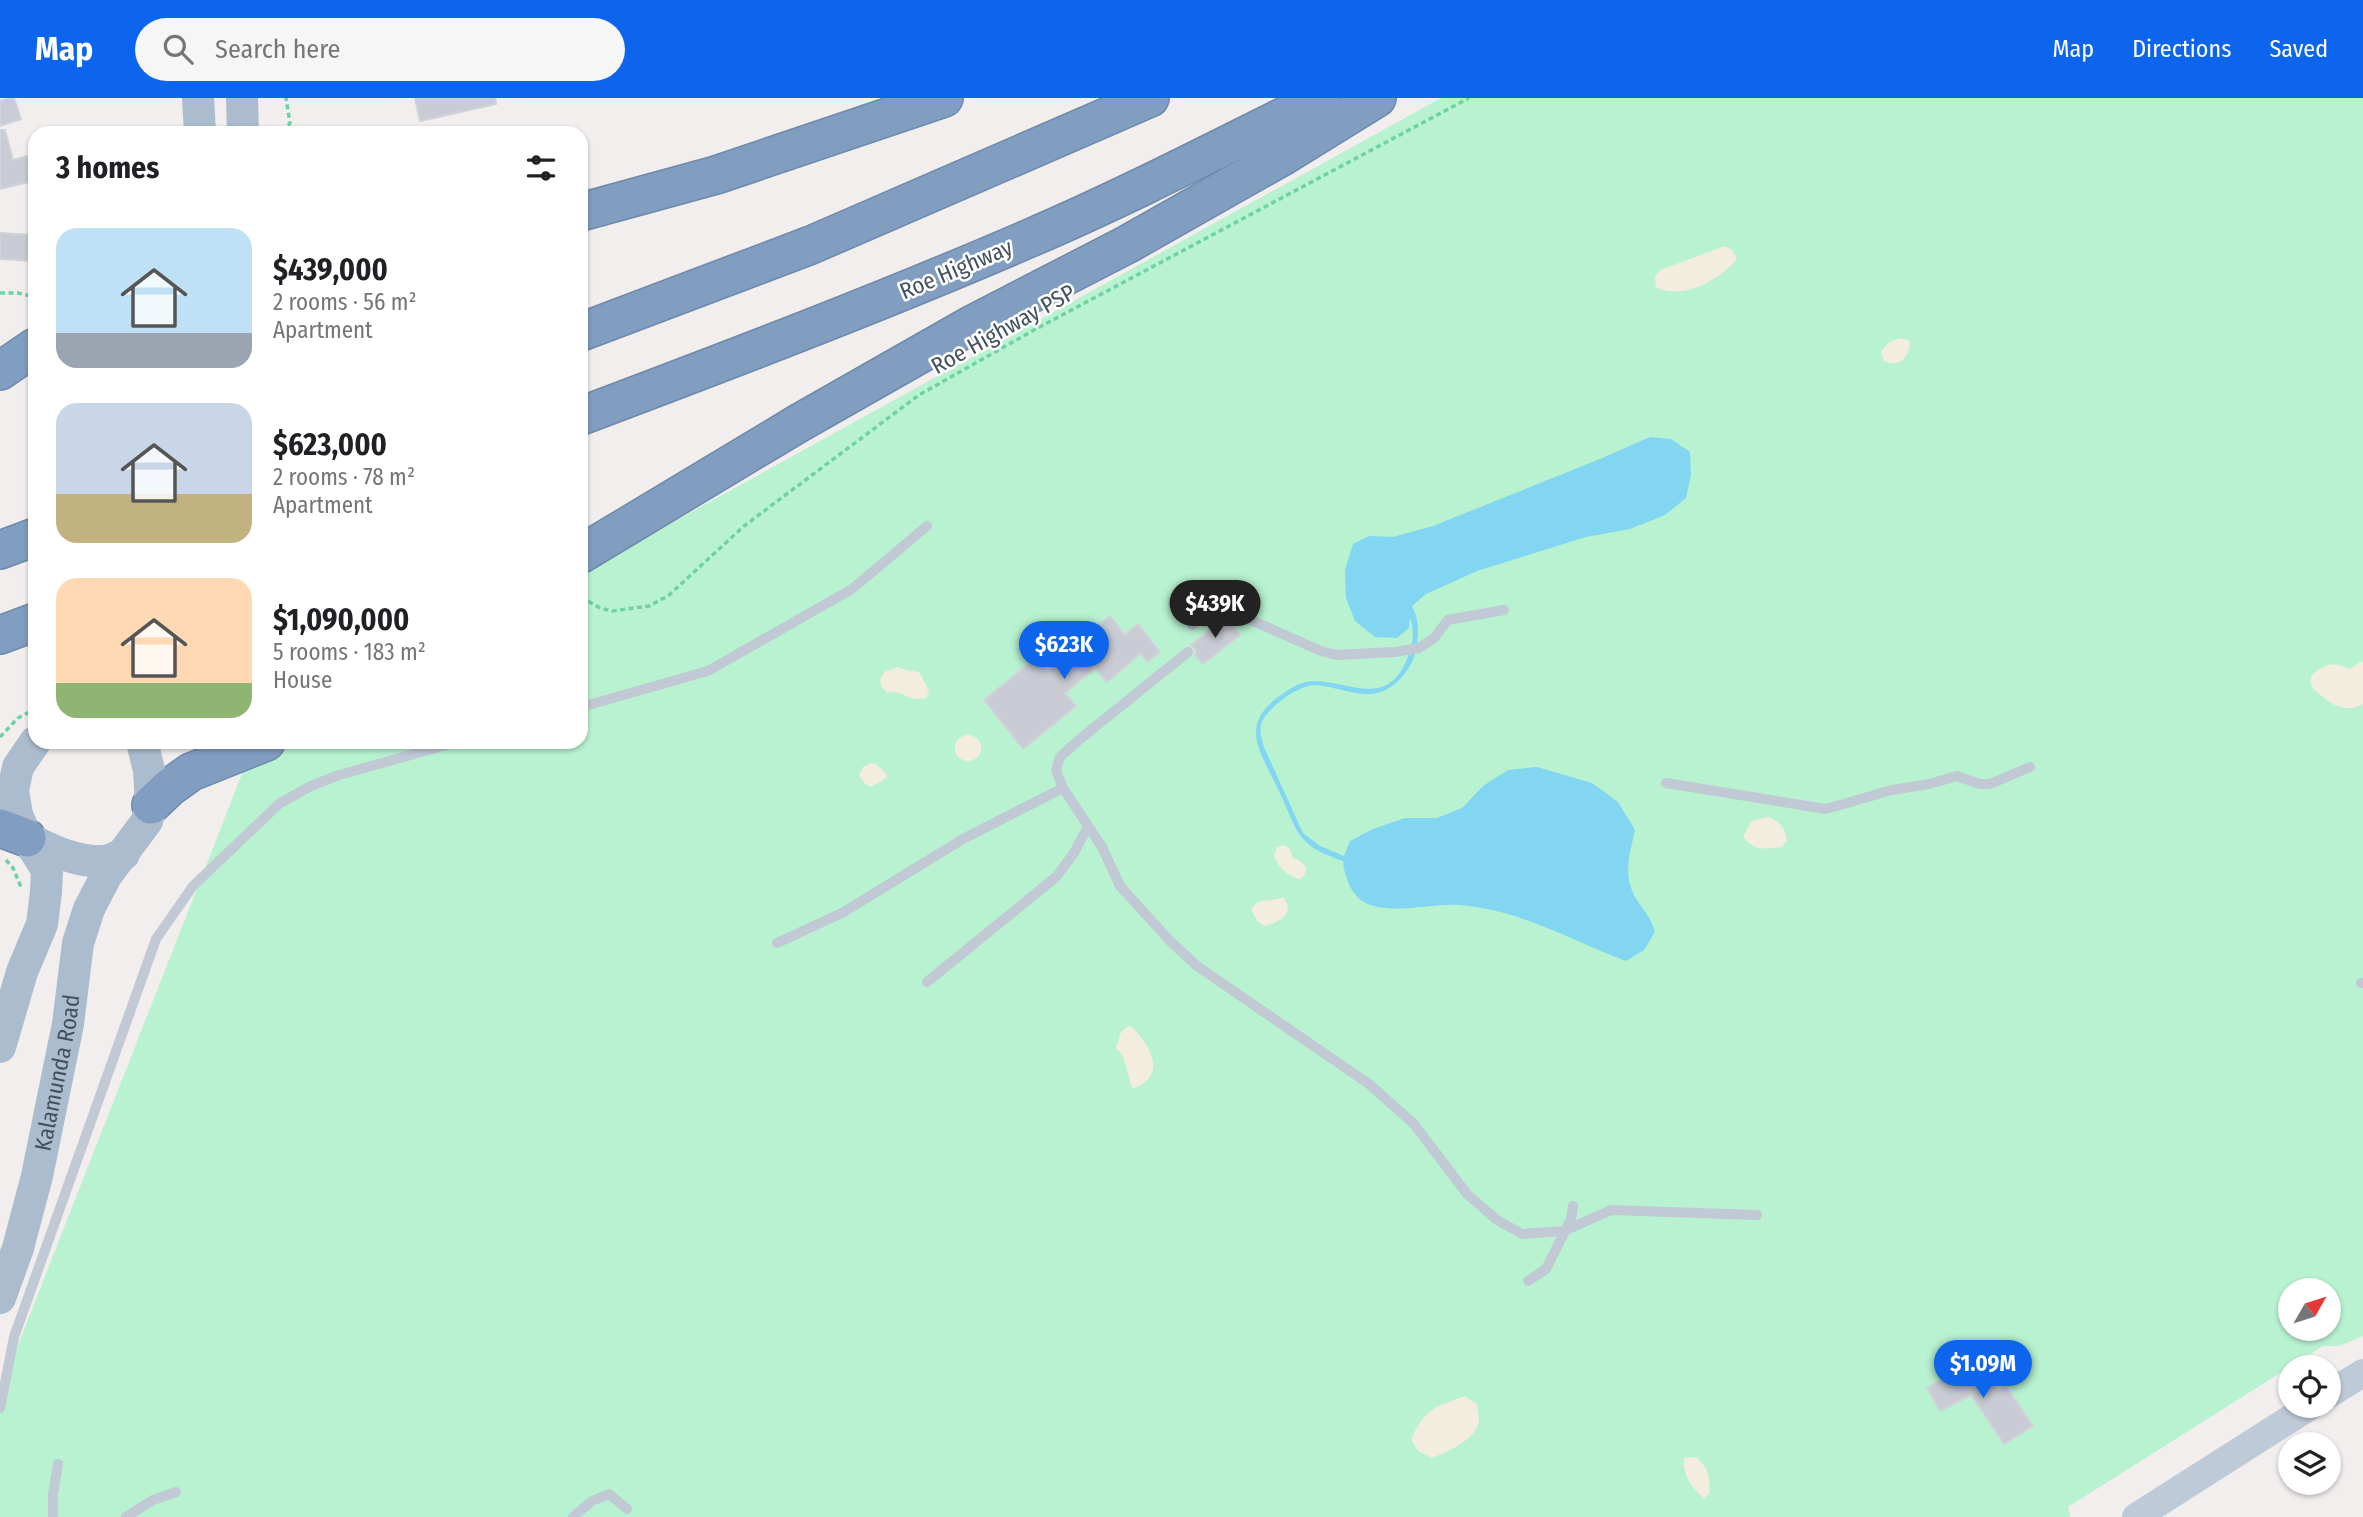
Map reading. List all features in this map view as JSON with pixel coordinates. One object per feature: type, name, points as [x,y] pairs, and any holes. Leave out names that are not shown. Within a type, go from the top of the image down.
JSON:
[{"type":"highway","points":[[588,210],[716,175],[944,98]]},
{"type":"highway","points":[[588,329],[811,245],[1150,98]]},
{"type":"highway","name":"Roe Highway","points":[[588,413],[864,308],[1031,237],[1171,173],[1321,98]]},
{"type":"highway","points":[[588,550],[811,416],[973,324],[1128,244],[1285,155],[1377,98]]},
{"type":"highway","points":[[0,371],[28,352]]},
{"type":"highway","points":[[0,550],[28,540]]},
{"type":"highway","points":[[0,635],[28,625]]},
{"type":"highway","points":[[151,806],[170,786],[191,772],[248,749]]},
{"type":"main road","points":[[198,98],[200,126]]},
{"type":"main road","points":[[242,98],[243,126]]},
{"type":"main road","points":[[10,840],[17,815],[13,790],[18,767],[30,749]]},
{"type":"main road","name":"Kalamunda Road","points":[[0,1297],[18,1248],[37,1176],[68,1024],[78,943],[89,909],[106,876],[147,821],[151,806],[149,770],[144,749]]},
{"type":"main road","points":[[10,840],[82,859],[104,861],[124,854]]},
{"type":"main road","points":[[0,1047],[22,972],[42,924],[46,892],[47,870],[10,840]]},
{"type":"main road","points":[[2341,1387],[2363,1373]]},
{"type":"main road","points":[[2136,1517],[2292,1418]]},
{"type":"lane","points":[[588,705],[708,671],[852,589],[927,526]]},
{"type":"lane","points":[[1192,625],[1212,611],[1226,609],[1321,651],[1350,655],[1419,648],[1434,638],[1448,620],[1504,610]]},
{"type":"lane","points":[[1188,652],[1060,757],[1055,770],[1063,788],[1102,847],[1120,886],[1170,941],[1197,967],[1369,1084],[1414,1124],[1467,1194],[1497,1220],[1522,1234],[1564,1231],[1611,1210],[1757,1215]]},
{"type":"lane","points":[[0,1408],[14,1337],[156,939],[193,886],[280,803],[339,775],[432,749]]},
{"type":"lane","points":[[1666,783],[1826,809],[1892,790],[1929,785],[1957,776],[1980,784],[1990,783],[2030,767]]},
{"type":"lane","points":[[777,943],[842,913],[963,839],[1063,788]]},
{"type":"lane","points":[[926,982],[1056,877],[1074,853],[1088,826]]},
{"type":"lane","points":[[1528,1281],[1546,1269],[1571,1219],[1573,1206]]},
{"type":"lane","points":[[53,1517],[53,1494],[58,1464]]},
{"type":"lane","points":[[126,1517],[153,1500],[176,1492]]},
{"type":"lane","points":[[573,1517],[592,1501],[609,1494],[627,1509]]},
{"type":"path","points":[[286,98],[288,126]]},
{"type":"path","name":"Roe Highway PSP","points":[[588,601],[612,611],[649,606],[668,596],[744,526],[919,395],[1022,336],[1469,98]]},
{"type":"path","points":[[0,293],[28,296]]},
{"type":"path","points":[[0,737],[28,713]]},
{"type":"path","points":[[10,840],[21,887],[21,899]]},
{"type":"green space","points":[[1441,98],[2363,98],[2363,1336],[2339,1346],[2323,1346],[2309,1355],[2278,1355],[2278,1374],[2068,1507],[2070,1517],[0,1517],[0,1391],[249,756],[262,749],[588,749],[588,569]]},
{"type":"sand","points":[[1725,246],[1732,250],[1737,259],[1711,281],[1689,290],[1666,291],[1656,287],[1655,276],[1660,270]]},
{"type":"sand","points":[[1901,338],[1910,341],[1906,357],[1895,363],[1884,361],[1881,352],[1889,342]]},
{"type":"sand","points":[[2363,662],[2363,704],[2343,708],[2328,701],[2313,689],[2310,681],[2317,670],[2333,664],[2350,669]]},
{"type":"sand","points":[[898,667],[920,673],[929,691],[926,698],[914,699],[897,692],[888,693],[881,686],[880,680],[884,672]]},
{"type":"sand","points":[[968,735],[977,739],[981,748],[977,757],[968,761],[959,757],[955,748],[959,739]]},
{"type":"sand","points":[[871,763],[887,774],[887,778],[871,787],[865,784],[859,775],[863,767]]},
{"type":"sand","points":[[1768,817],[1783,828],[1787,840],[1782,847],[1756,847],[1743,837],[1751,821]]},
{"type":"sand","points":[[1284,845],[1289,848],[1293,858],[1302,862],[1307,870],[1301,879],[1281,868],[1274,856],[1277,847]]},
{"type":"sand","points":[[1284,898],[1287,904],[1287,913],[1265,926],[1258,922],[1251,910],[1254,906],[1260,901]]},
{"type":"sand","points":[[1130,1025],[1149,1050],[1153,1068],[1151,1076],[1133,1089],[1125,1062],[1116,1048],[1121,1032]]},
{"type":"sand","points":[[1465,1396],[1477,1404],[1479,1421],[1472,1434],[1460,1444],[1432,1458],[1418,1451],[1411,1439],[1421,1421],[1438,1406]]},
{"type":"sand","points":[[1696,1457],[1706,1469],[1710,1483],[1709,1494],[1704,1498],[1692,1486],[1685,1470],[1684,1458]]},
{"type":"water","points":[[1650,437],[1671,439],[1690,452],[1691,474],[1686,498],[1665,515],[1630,529],[1586,537],[1477,571],[1426,594],[1412,606],[1418,630],[1414,657],[1404,675],[1392,686],[1381,692],[1361,694],[1309,686],[1292,693],[1276,705],[1264,719],[1260,731],[1264,747],[1303,833],[1320,846],[1344,856],[1350,841],[1373,829],[1405,818],[1437,818],[1462,808],[1483,786],[1508,770],[1537,767],[1592,783],[1618,802],[1635,830],[1628,875],[1633,893],[1655,932],[1644,950],[1626,961],[1502,912],[1459,905],[1385,908],[1359,899],[1349,884],[1343,861],[1307,843],[1295,828],[1260,752],[1256,729],[1268,706],[1297,685],[1315,681],[1367,689],[1379,688],[1399,674],[1407,659],[1413,638],[1410,618],[1409,628],[1397,638],[1375,637],[1355,621],[1346,598],[1345,570],[1353,544],[1369,536],[1393,537],[1433,526]]},
{"type":"building","points":[[14,98],[21,119],[0,126],[0,101]]},
{"type":"building","points":[[415,98],[495,98],[496,104],[420,121]]},
{"type":"building","points":[[0,130],[5,130],[13,160],[27,156],[28,182],[0,189]]},
{"type":"building","points":[[0,233],[28,235],[28,261],[0,259]]},
{"type":"building","points":[[1110,616],[1125,635],[1138,624],[1160,652],[1147,662],[1141,653],[1107,682],[1095,668],[1065,693],[1076,706],[1023,749],[984,700],[1036,658],[1047,671],[1071,652],[1074,656],[1095,637],[1091,631]]},
{"type":"building","points":[[1226,617],[1240,635],[1203,664],[1191,645]]},
{"type":"building","points":[[1979,1360],[1998,1390],[2006,1386],[2033,1426],[2004,1444],[1971,1395],[1940,1411],[1927,1388]]}]
